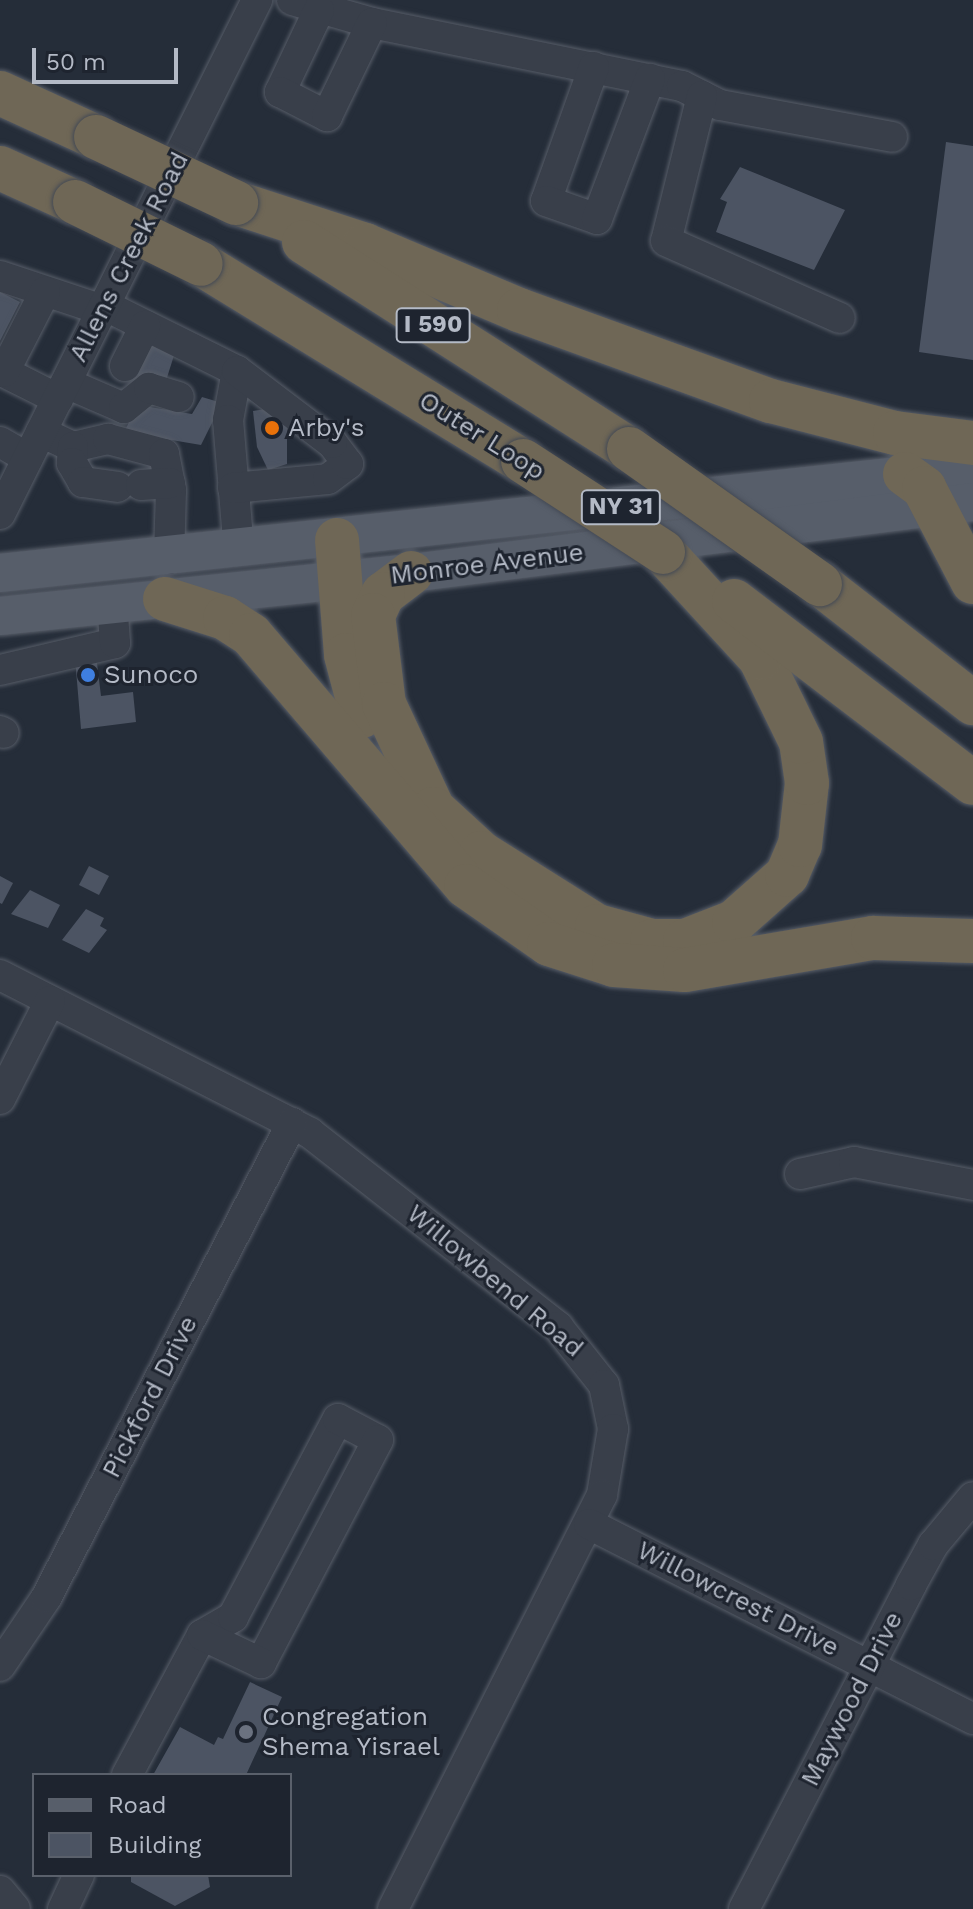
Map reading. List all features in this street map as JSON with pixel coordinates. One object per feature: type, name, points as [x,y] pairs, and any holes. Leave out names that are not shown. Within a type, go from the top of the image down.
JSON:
[{"type":"highway","name":"I 590","points":[[0,93],[236,203],[629,449],[820,584],[973,703]]},
{"type":"highway","name":"Outer Loop","points":[[0,168],[201,264],[523,461],[663,552],[718,596]]},
{"type":"highway","points":[[0,185],[75,202]]},
{"type":"highway","points":[[236,203],[365,245],[519,310],[771,401],[895,433],[973,443]]},
{"type":"highway","points":[[937,493],[973,582]]},
{"type":"highway","points":[[338,561],[346,655],[367,734],[398,808]]},
{"type":"highway","points":[[411,573],[383,594],[373,615],[384,704],[425,797],[464,840],[561,907],[597,926],[652,941],[709,935],[761,901],[787,875],[808,811],[801,742],[786,704],[760,658],[718,596]]},
{"type":"highway","points":[[167,579],[251,635],[398,808],[492,910],[549,944],[614,965],[685,970],[873,938],[973,941]]},
{"type":"highway","points":[[718,596],[973,783]]},
{"type":"main road","name":"Monroe Avenue","points":[[17,613],[112,604],[239,551],[338,561],[411,573],[937,493],[973,468]]},
{"type":"main road","name":"Monroe Avenue","points":[[0,573],[167,579],[937,493]]},
{"type":"street","name":"Allens Creek Road","points":[[0,514],[257,0]]},
{"type":"street","points":[[372,23],[327,116],[280,92],[305,5],[372,23],[650,79],[702,96],[892,137]]},
{"type":"street","points":[[594,67],[546,201],[597,219],[650,79]]},
{"type":"street","points":[[702,96],[666,241],[840,318]]},
{"type":"street","points":[[0,276],[103,308],[237,371],[344,454],[348,464],[341,474],[233,488]]},
{"type":"street","points":[[45,292],[2,371],[124,408],[149,388],[179,397]]},
{"type":"street","points":[[125,366],[145,326]]},
{"type":"street","points":[[237,371],[228,420],[239,551]]},
{"type":"street","points":[[0,442],[73,447],[108,439],[155,447],[169,466],[143,485],[83,482],[72,463],[73,447]]},
{"type":"street","points":[[143,485],[167,579]]},
{"type":"street","points":[[0,670],[36,663],[74,648],[115,643],[112,604]]},
{"type":"street","points":[[17,613],[36,663]]},
{"type":"street","name":"Willowbend Road","points":[[0,975],[292,1123],[585,1353],[604,1385],[613,1429],[609,1473],[589,1524],[393,1909]]},
{"type":"street","points":[[0,1099],[50,1001]]},
{"type":"street","name":"Pickford Drive","points":[[0,1666],[46,1598],[292,1123]]},
{"type":"street","points":[[800,1174],[854,1162],[973,1185]]},
{"type":"street","points":[[128,1773],[202,1635],[233,1617],[338,1419],[378,1440],[261,1663],[202,1635]]},
{"type":"street","name":"Maywood Drive","points":[[744,1909],[933,1545],[973,1497]]},
{"type":"street","name":"Willowcrest Drive","points":[[589,1524],[973,1719]]},
{"type":"street","points":[[63,1909],[78,1877]]},
{"type":"street","points":[[0,1891],[15,1909]]},
{"type":"building","points":[[946,142],[973,146],[973,360],[919,352]]},
{"type":"building","points":[[740,167],[845,210],[814,270],[716,232],[727,202],[720,199]]},
{"type":"building","points":[[0,292],[20,302],[0,341]]},
{"type":"building","points":[[142,338],[176,349],[165,384],[131,373]]},
{"type":"building","points":[[202,397],[222,403],[201,445],[124,432],[138,405],[192,414]]},
{"type":"building","name":"Arby's","points":[[280,407],[287,412],[287,464],[268,470],[257,447],[253,411]]},
{"type":"building","name":"Sunoco","points":[[96,655],[101,696],[133,692],[136,722],[81,729],[75,658]]},
{"type":"building","points":[[89,866],[109,876],[99,895],[79,885]]},
{"type":"building","points":[[0,876],[13,883],[2,904],[0,903]]},
{"type":"building","points":[[30,890],[60,905],[48,928],[11,914]]},
{"type":"building","points":[[86,909],[104,918],[100,926],[107,930],[89,953],[62,940]]},
{"type":"building","name":"Congregation Shema Yisrael","points":[[250,1682],[282,1697],[247,1773],[154,1773],[180,1727],[214,1745],[218,1737],[223,1739]]},
{"type":"building","points":[[131,1877],[208,1877],[210,1887],[175,1906],[131,1882]]},
{"type":"place","name":"Arby's","points":[[272,428]]},
{"type":"place","name":"Sunoco","points":[[88,675]]},
{"type":"place","name":"Congregation Shema Yisrael","points":[[246,1732]]}]
